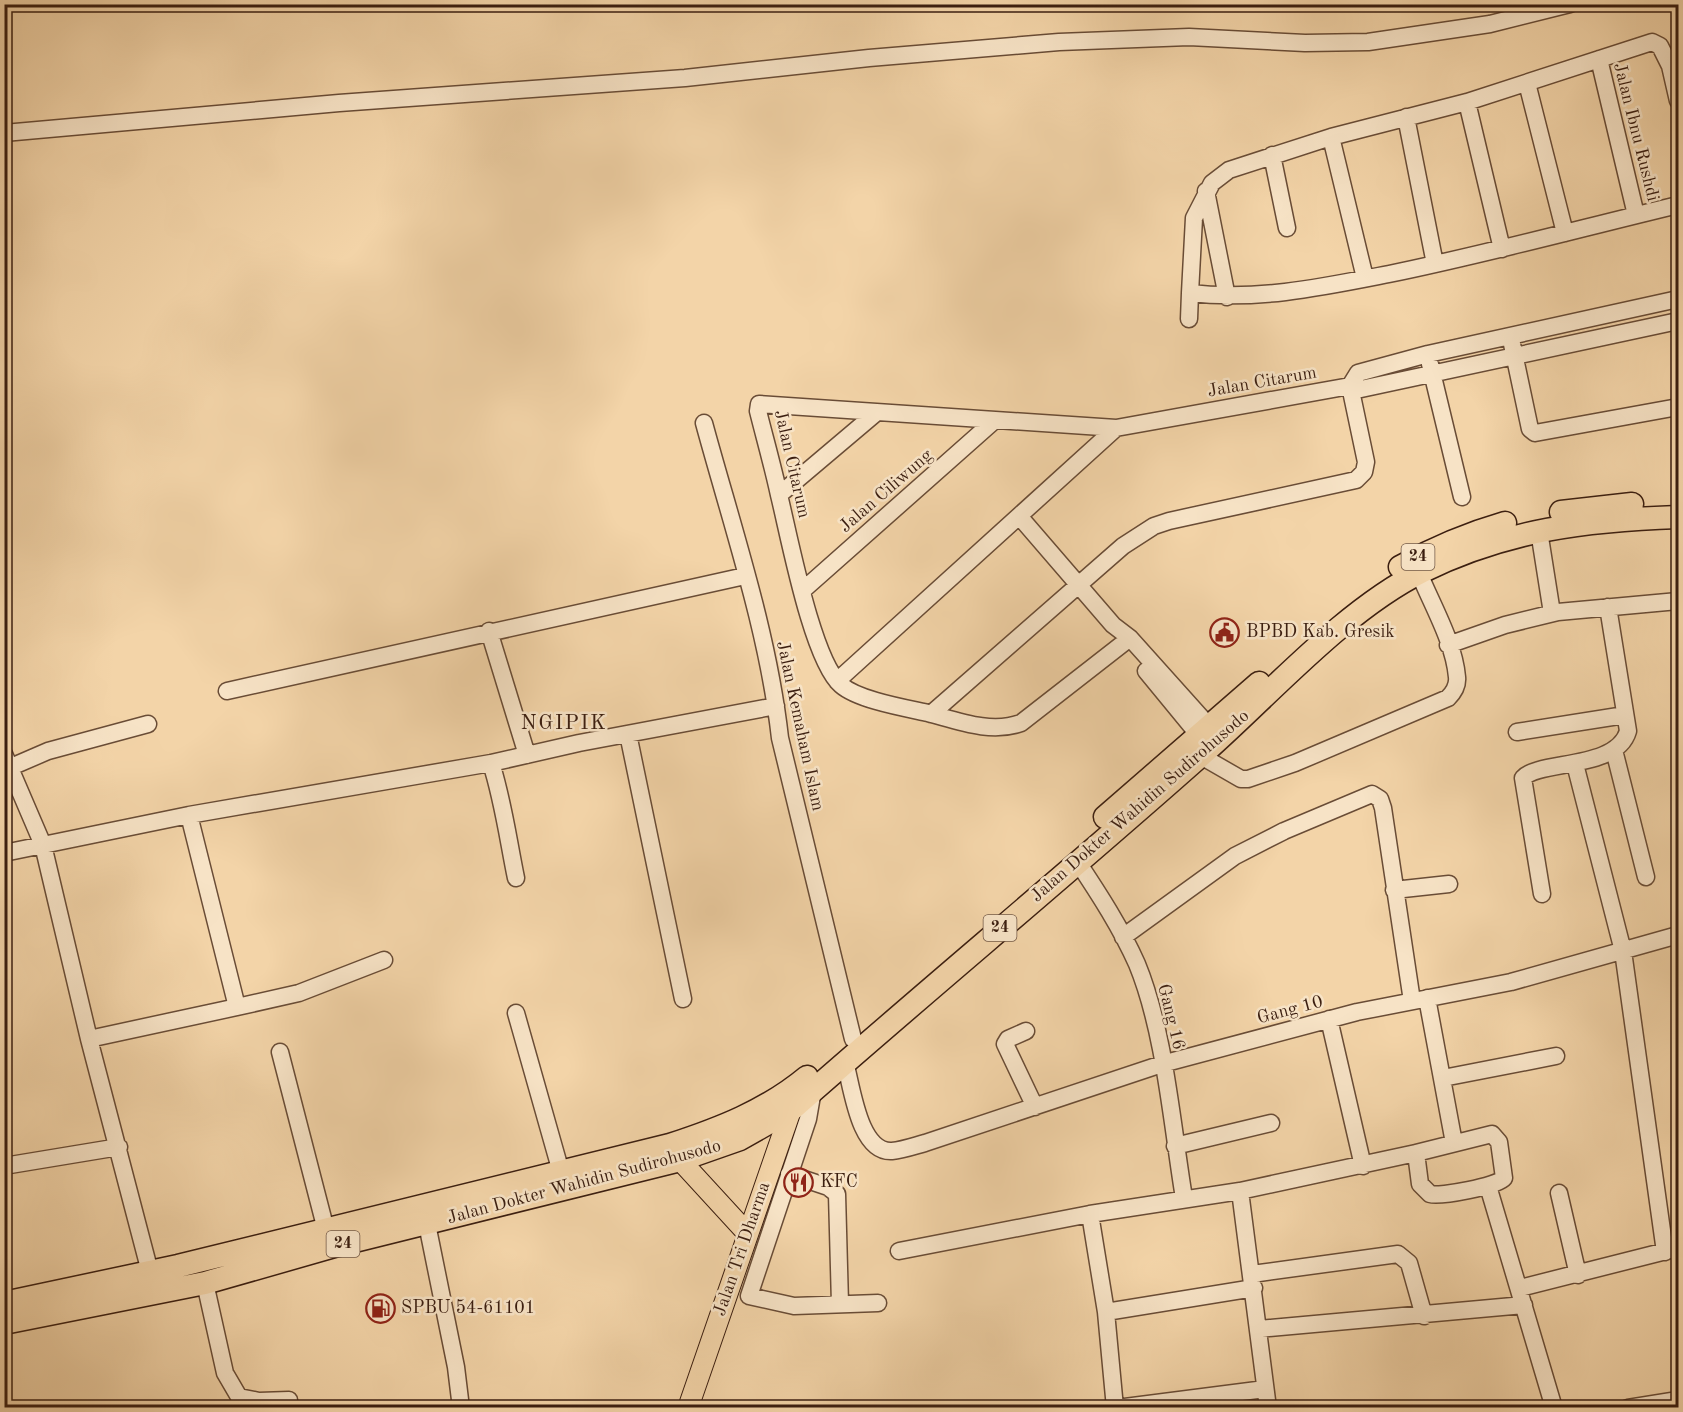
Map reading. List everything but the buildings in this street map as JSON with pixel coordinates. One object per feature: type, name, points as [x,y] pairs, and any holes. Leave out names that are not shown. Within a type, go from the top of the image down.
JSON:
[{"type":"highway","name":"Jalan Dokter Wahidin Sudirohusodo","points":[[4,1323],[205,1283],[338,1245],[427,1224],[675,1152],[766,1106],[791,1100],[813,1090],[1077,861],[1207,740],[1337,613],[1380,580],[1426,552],[1472,532],[1526,518],[1597,506],[1678,501]]},
{"type":"highway","name":"Jalan Dokter Wahidin Sudirohusodo","points":[[791,1100],[853,1039],[1207,740],[1354,618],[1419,573],[1510,536],[1602,522],[1678,517]]},
{"type":"highway","name":"Jalan Dokter Wahidin Sudirohusodo","points":[[4,1303],[150,1272],[561,1172],[675,1152]]},
{"type":"main road","name":"Jalan Tri Dharma","points":[[688,1407],[791,1100]]},
{"type":"main road","points":[[675,1152],[747,1233]]},
{"type":"street","points":[[4,133],[304,106],[685,78],[869,58],[1059,42],[1188,37],[1305,43],[1368,42],[1490,24],[1570,4]]},
{"type":"street","points":[[1189,319],[1192,229],[1206,191],[1212,183],[1229,170],[1331,137],[1467,102],[1652,42],[1660,46],[1674,65],[1678,101]]},
{"type":"street","name":"Jalan Ibnu Rushdi","points":[[1599,59],[1636,215]]},
{"type":"street","points":[[1527,83],[1565,233]]},
{"type":"street","points":[[1467,102],[1502,249]]},
{"type":"street","points":[[1406,117],[1435,264]]},
{"type":"street","points":[[1331,137],[1365,278]]},
{"type":"street","points":[[1272,155],[1287,228]]},
{"type":"street","points":[[1206,191],[1227,297]]},
{"type":"street","points":[[1190,293],[1227,297],[1285,293],[1502,249],[1678,204]]},
{"type":"street","name":"Jalan Citarum","points":[[1350,386],[1358,373],[1428,354],[1678,299]]},
{"type":"street","name":"Jalan Citarum","points":[[837,681],[817,638],[802,591],[758,411],[759,404],[1116,428],[1350,386],[1361,389],[1514,354],[1678,321]]},
{"type":"street","points":[[1510,337],[1530,429],[1534,433],[1678,407]]},
{"type":"street","points":[[1428,354],[1462,497]]},
{"type":"street","points":[[931,714],[1079,583],[1123,546],[1154,526],[1356,480],[1364,472],[1366,462],[1350,386]]},
{"type":"street","points":[[779,495],[876,413]]},
{"type":"street","name":"Jalan Ciliwung","points":[[802,591],[995,420]]},
{"type":"street","name":"Jalan Kemaham Islam","points":[[704,423],[745,576],[776,706],[780,738],[853,1039]]},
{"type":"street","points":[[1116,428],[837,681],[851,691],[931,714],[991,728],[1006,728],[1021,723],[1124,638]]},
{"type":"street","points":[[1019,516],[1079,583],[1241,779],[1248,779],[1295,763],[1429,707],[1448,698],[1456,689],[1458,678],[1448,645],[1419,573]]},
{"type":"street","points":[[1539,531],[1552,613]]},
{"type":"street","points":[[227,691],[745,576]]},
{"type":"street","points":[[1448,645],[1505,625],[1552,613],[1678,601]]},
{"type":"street","points":[[1542,894],[1523,778],[1530,772],[1575,764],[1614,750],[1626,737],[1628,731],[1608,607]]},
{"type":"street","points":[[489,631],[526,755]]},
{"type":"street","points":[[4,853],[189,815],[491,763],[776,706]]},
{"type":"street","points":[[1517,732],[1625,715]]},
{"type":"street","points":[[148,724],[8,760],[43,845],[89,1039],[150,1272]]},
{"type":"street","points":[[628,734],[683,999]]},
{"type":"street","points":[[1614,750],[1646,877]]},
{"type":"street","points":[[491,763],[501,794],[502,815],[516,878]]},
{"type":"street","points":[[1259,1329],[1425,1316],[1522,1296],[1578,1275],[1672,1250],[1623,951],[1575,764]]},
{"type":"street","points":[[1123,938],[1235,856],[1366,795],[1377,795],[1380,799],[1394,890],[1420,1000],[1443,1078],[1454,1143]]},
{"type":"street","points":[[189,815],[237,1007]]},
{"type":"street","name":"Gang 16","points":[[1077,861],[1137,965],[1162,1064],[1184,1198]]},
{"type":"street","points":[[1394,890],[1449,884]]},
{"type":"street","name":"Gang 10","points":[[845,1062],[866,1137],[879,1149],[892,1151],[925,1143],[1162,1064],[1329,1019],[1512,982],[1678,935]]},
{"type":"street","points":[[89,1039],[299,993],[384,960]]},
{"type":"street","points":[[516,1013],[561,1172]]},
{"type":"street","points":[[1329,1019],[1363,1166]]},
{"type":"street","points":[[1026,1031],[1008,1040],[1005,1044],[1035,1107]]},
{"type":"street","points":[[280,1052],[326,1230]]},
{"type":"street","points":[[1443,1078],[1556,1056]]},
{"type":"street","points":[[813,1090],[808,1119],[749,1296],[794,1305],[878,1303]]},
{"type":"street","points":[[1176,1146],[1270,1122]]},
{"type":"street","points":[[899,1251],[1090,1214],[1240,1191],[1363,1166],[1489,1134],[1496,1136],[1504,1178],[1499,1184],[1430,1194],[1420,1184],[1416,1153]]},
{"type":"street","points":[[4,1166],[119,1147]]},
{"type":"street","points":[[789,1174],[828,1187],[837,1194],[840,1304]]},
{"type":"street","points":[[1488,1186],[1554,1407]]},
{"type":"street","points":[[1240,1191],[1268,1407]]},
{"type":"street","points":[[1559,1193],[1578,1275]]},
{"type":"street","points":[[1090,1214],[1106,1312],[1116,1407],[1265,1389]]},
{"type":"street","points":[[427,1224],[456,1367],[460,1407]]},
{"type":"street","points":[[747,1233],[767,1239]]},
{"type":"street","points":[[1106,1312],[1398,1254],[1409,1263],[1425,1316]]},
{"type":"street","points":[[205,1283],[225,1372],[239,1397],[259,1401],[289,1400]]},
{"type":"street","points":[[1628,1407],[1678,1400]]},
{"type":"place","name":"BPBD Kab. Gresik","points":[[1225,632]]},
{"type":"place","name":"KFC","points":[[799,1182]]},
{"type":"place","name":"SPBU 54-61101","points":[[380,1308]]},
{"type":"district","name":"NGIPIK","points":[[564,723]]}]
